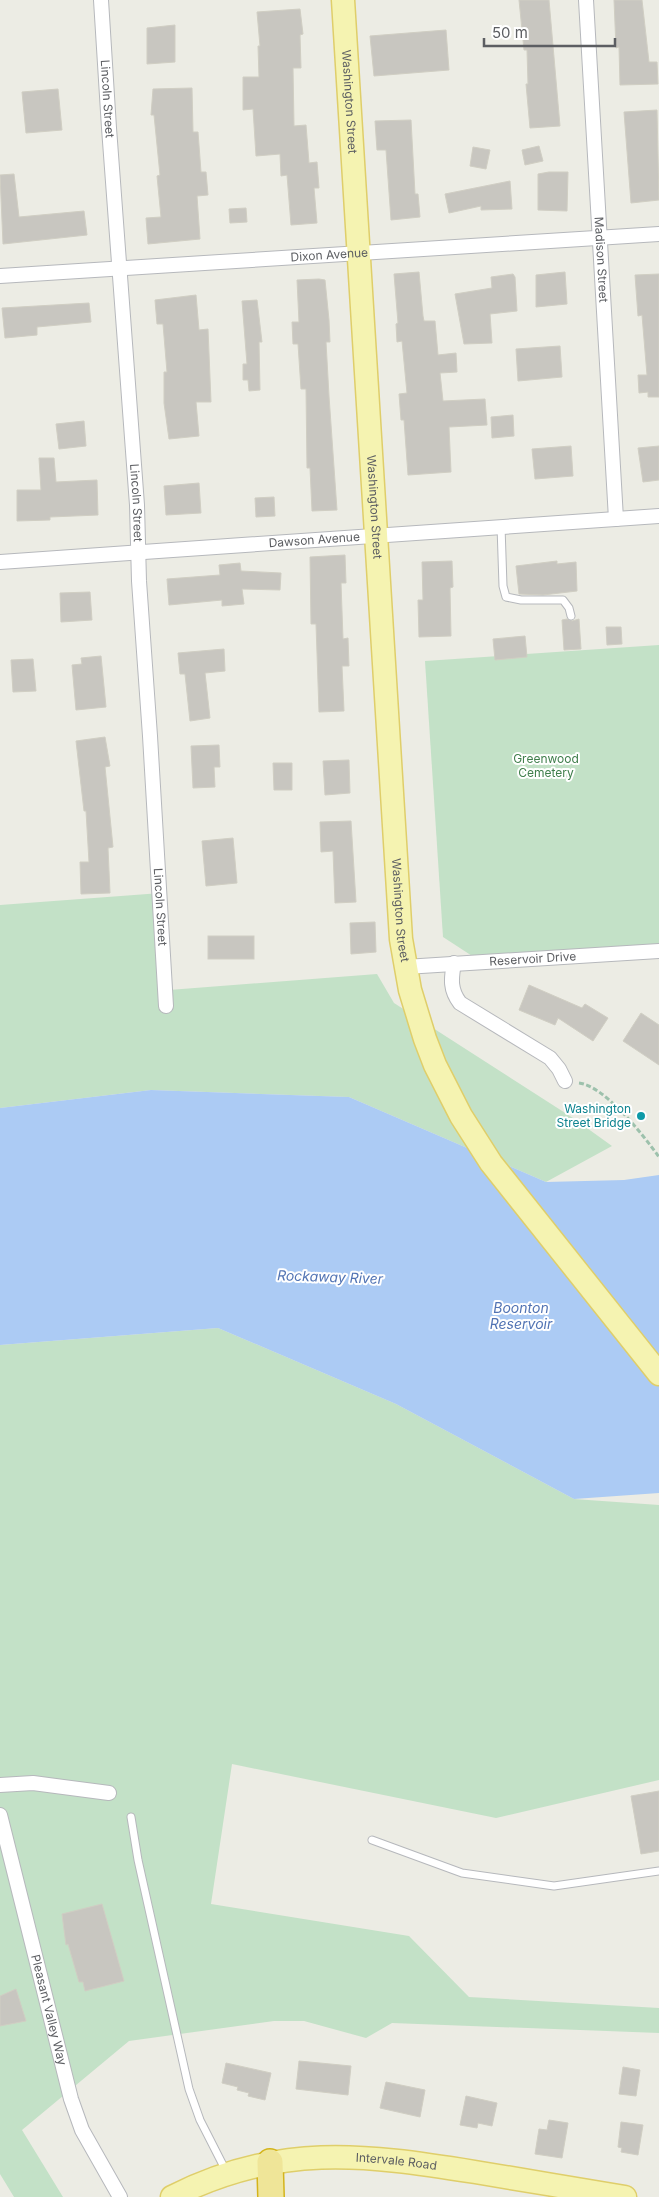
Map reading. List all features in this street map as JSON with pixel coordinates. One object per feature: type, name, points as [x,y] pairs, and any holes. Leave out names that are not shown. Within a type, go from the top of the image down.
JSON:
[{"type":"highway","points":[[270,2162],[271,2197]]},
{"type":"main road","name":"Washington Street","points":[[343,0],[375,535],[401,939],[405,966],[416,1013],[439,1073],[461,1116],[481,1148],[659,1374]]},
{"type":"main road","name":"Intervale Road","points":[[172,2197],[227,2174],[270,2162],[330,2156],[387,2159],[625,2197]]},
{"type":"street","name":"Lincoln Street","points":[[101,0],[137,504],[138,552],[166,1006]]},
{"type":"street","name":"Madison Street","points":[[586,0],[616,519]]},
{"type":"street","name":"Dixon Avenue","points":[[0,276],[119,270],[659,234]]},
{"type":"street","name":"Dawson Avenue","points":[[0,562],[659,516]]},
{"type":"street","name":"Reservoir Drive","points":[[405,966],[659,951]]},
{"type":"street","points":[[454,963],[451,979],[453,994],[460,1003],[550,1058],[560,1069],[565,1081]]},
{"type":"street","points":[[0,1785],[33,1783],[109,1793]]},
{"type":"street","name":"Pleasant Valley Way","points":[[0,1815],[71,2099],[82,2130],[120,2197]]},
{"type":"lane","points":[[501,526],[503,586],[506,597],[521,600],[563,600],[569,608],[571,616]]},
{"type":"lane","points":[[131,1817],[138,1860],[189,2089],[200,2120],[227,2174]]},
{"type":"lane","points":[[372,1840],[462,1873],[554,1886],[659,1871]]},
{"type":"path","points":[[565,1081],[589,1084],[617,1107],[659,1157]]},
{"type":"green space","name":"Greenwood Cemetery","points":[[659,645],[659,953],[486,965],[443,937],[425,661]]},
{"type":"green space","points":[[161,893],[169,990],[377,974],[394,1003],[573,1118],[612,1146],[546,1182],[349,1097],[151,1090],[0,1108],[0,905]]},
{"type":"green space","points":[[218,1328],[396,1404],[574,1499],[659,1505],[659,1780],[496,1818],[232,1764],[211,1904],[409,1936],[469,1997],[659,2008],[659,2033],[392,2023],[366,2038],[304,2021],[274,2021],[129,2041],[22,2130],[63,2197],[14,2197],[0,2174],[0,1345]]},
{"type":"water","name":"Boonton Reservoir","points":[[151,1090],[349,1097],[546,1182],[624,1180],[659,1175],[659,1493],[574,1499],[396,1404],[218,1328],[0,1345],[0,1108]]},
{"type":"building","points":[[519,0],[549,0],[560,126],[530,128],[526,84],[528,84],[527,50],[524,50]]},
{"type":"building","points":[[614,0],[642,0],[649,62],[657,62],[658,84],[620,85],[619,47],[616,48]]},
{"type":"building","points":[[300,9],[303,34],[300,35],[301,68],[293,68],[294,126],[306,125],[309,163],[317,162],[319,188],[314,188],[317,223],[291,225],[287,175],[281,176],[280,154],[256,156],[253,109],[243,110],[243,77],[259,77],[258,46],[260,46],[257,12]]},
{"type":"building","points":[[175,25],[175,62],[147,64],[147,28]]},
{"type":"building","points":[[446,30],[449,70],[374,76],[370,36]]},
{"type":"building","points":[[192,88],[193,132],[198,132],[201,172],[206,172],[208,195],[197,196],[200,239],[148,244],[146,218],[161,217],[157,176],[160,175],[154,115],[151,115],[153,89]]},
{"type":"building","points":[[58,89],[62,130],[26,133],[22,92]]},
{"type":"building","points":[[657,110],[659,200],[631,203],[624,112]]},
{"type":"building","points":[[411,120],[415,194],[418,194],[420,217],[391,220],[386,150],[377,150],[375,121]]},
{"type":"building","points":[[539,146],[543,161],[525,165],[522,150]]},
{"type":"building","points":[[473,147],[490,150],[486,169],[470,166]]},
{"type":"building","points":[[568,172],[567,211],[538,210],[538,174]]},
{"type":"building","points":[[14,174],[19,217],[84,211],[87,235],[3,244],[0,175]]},
{"type":"building","points":[[510,181],[512,209],[481,210],[481,206],[449,213],[445,194]]},
{"type":"building","points":[[246,208],[247,222],[230,223],[229,209]]},
{"type":"building","points":[[419,272],[424,321],[435,321],[438,355],[456,353],[457,372],[440,373],[443,401],[485,399],[487,425],[449,427],[451,472],[408,475],[404,420],[401,420],[399,394],[407,393],[402,341],[397,342],[396,324],[398,323],[394,274]]},
{"type":"building","points":[[565,272],[567,304],[536,307],[536,275]]},
{"type":"building","points":[[513,274],[515,277],[517,311],[490,314],[492,343],[464,344],[455,294],[492,288],[491,277]]},
{"type":"building","points":[[659,274],[659,397],[648,397],[648,392],[639,393],[638,375],[647,375],[642,315],[638,316],[635,275]]},
{"type":"building","points":[[297,280],[325,280],[329,320],[330,342],[326,342],[337,510],[312,511],[310,468],[307,468],[306,389],[301,389],[298,344],[293,344],[292,322],[299,322]]},
{"type":"building","points":[[196,295],[199,330],[208,329],[211,402],[196,402],[199,436],[169,439],[164,403],[164,372],[167,372],[163,324],[157,324],[155,300]]},
{"type":"building","points":[[257,300],[262,342],[259,342],[260,390],[249,391],[248,380],[243,380],[243,364],[247,364],[242,301]]},
{"type":"building","points":[[89,303],[91,322],[37,327],[37,335],[5,338],[2,308]]},
{"type":"building","points":[[560,346],[562,377],[518,381],[516,349]]},
{"type":"building","points":[[513,415],[514,436],[492,438],[491,417]]},
{"type":"building","points":[[84,421],[86,446],[59,449],[56,424]]},
{"type":"building","points":[[571,446],[573,476],[535,479],[532,449]]},
{"type":"building","points":[[659,446],[659,480],[643,482],[638,448]]},
{"type":"building","points":[[39,458],[54,458],[56,482],[97,480],[98,515],[50,517],[50,520],[17,521],[17,490],[41,490]]},
{"type":"building","points":[[199,483],[201,513],[166,515],[164,486]]},
{"type":"building","points":[[274,497],[275,516],[256,517],[255,498]]},
{"type":"building","points":[[345,555],[346,583],[341,583],[343,639],[348,638],[349,666],[342,666],[344,711],[319,712],[316,624],[311,624],[310,557]]},
{"type":"building","points":[[452,561],[453,587],[450,588],[451,636],[419,637],[418,600],[423,600],[422,562]]},
{"type":"building","points":[[557,561],[557,564],[576,562],[577,591],[543,595],[519,594],[516,566]]},
{"type":"building","points":[[240,563],[241,571],[281,573],[280,590],[242,589],[244,604],[222,606],[222,600],[169,605],[167,579],[220,575],[219,565]]},
{"type":"building","points":[[90,592],[92,620],[61,622],[60,593]]},
{"type":"building","points":[[579,619],[581,649],[564,650],[562,620],[572,621]]},
{"type":"building","points":[[606,627],[621,627],[622,644],[607,645]]},
{"type":"building","points":[[525,636],[527,657],[495,660],[493,639]]},
{"type":"building","points":[[224,649],[225,671],[205,673],[210,718],[190,721],[185,674],[180,674],[178,653]]},
{"type":"building","points":[[101,656],[106,707],[76,710],[72,665],[82,664],[81,658]]},
{"type":"building","points":[[33,659],[36,691],[13,692],[11,660]]},
{"type":"building","points":[[105,737],[110,766],[105,767],[113,847],[108,848],[110,893],[81,894],[80,862],[89,862],[86,811],[84,811],[76,741]]},
{"type":"building","points":[[219,745],[220,767],[214,767],[215,787],[193,788],[191,746]]},
{"type":"building","points":[[349,760],[350,793],[325,795],[323,761]]},
{"type":"building","points":[[273,763],[292,763],[292,790],[274,790]]},
{"type":"building","points":[[351,821],[356,902],[335,903],[333,851],[321,852],[320,822]]},
{"type":"building","points":[[233,838],[237,883],[206,886],[202,841]]},
{"type":"building","points":[[375,922],[376,952],[351,954],[350,923]]},
{"type":"building","points":[[208,936],[254,936],[254,959],[208,959]]},
{"type":"building","points":[[529,985],[582,1008],[585,1004],[608,1018],[593,1041],[558,1018],[555,1025],[519,1010]]},
{"type":"building","points":[[641,1013],[659,1025],[659,1065],[623,1041]]},
{"type":"building","points":[[659,1791],[659,1851],[641,1854],[631,1796]]},
{"type":"building","points":[[102,1904],[124,1981],[85,1991],[83,1982],[79,1982],[68,1944],[66,1945],[62,1914]]},
{"type":"building","points":[[16,1989],[26,2021],[0,2026],[0,1996]]},
{"type":"building","points":[[299,2061],[351,2066],[348,2095],[296,2089]]},
{"type":"building","points":[[226,2063],[271,2073],[265,2100],[248,2096],[249,2093],[237,2090],[238,2087],[222,2083]]},
{"type":"building","points":[[623,2067],[640,2070],[636,2096],[619,2094]]},
{"type":"building","points":[[386,2082],[425,2090],[420,2117],[380,2108]]},
{"type":"building","points":[[466,2096],[497,2103],[492,2126],[478,2123],[477,2128],[460,2125]]},
{"type":"building","points":[[549,2120],[568,2123],[562,2158],[535,2154],[539,2129],[547,2130]]},
{"type":"building","points":[[621,2122],[643,2125],[638,2155],[621,2152],[622,2148],[618,2147]]},
{"type":"place","name":"Washington Street Bridge","points":[[641,1116]]},
{"type":"water label","name":"Rockaway River","points":[[330,1277]]}]
